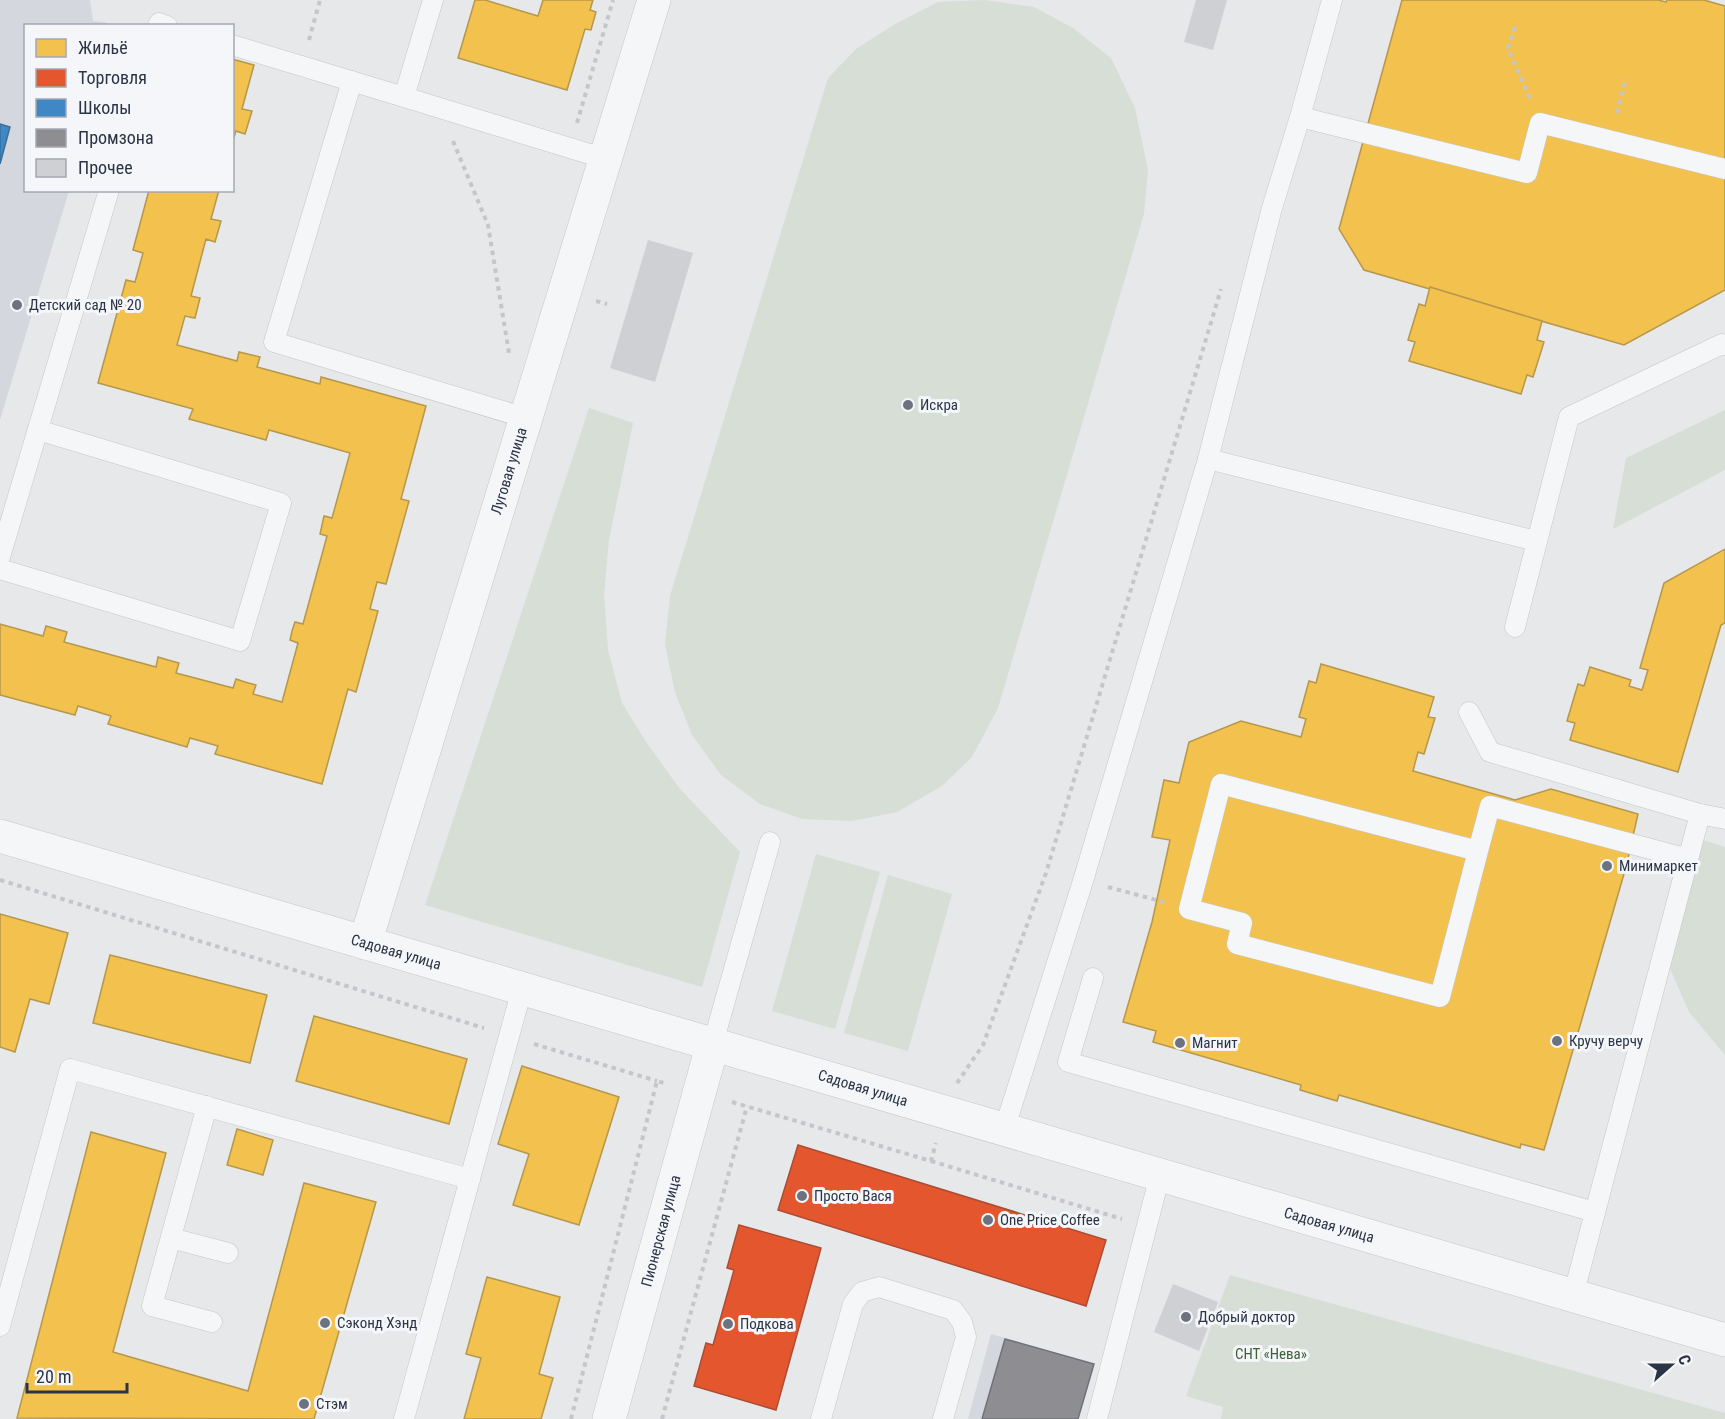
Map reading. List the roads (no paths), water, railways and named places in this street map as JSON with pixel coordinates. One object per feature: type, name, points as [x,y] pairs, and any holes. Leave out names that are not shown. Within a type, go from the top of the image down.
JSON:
[{"type":"street","name":"Луговая улица","points":[[365,943],[654,0]]},
{"type":"street","name":"Садовая улица","points":[[0,836],[1725,1340]]},
{"type":"street","name":"Пионерская улица","points":[[609,1419],[713,1043]]},
{"type":"lane","points":[[405,97],[433,0]]},
{"type":"lane","points":[[1004,1130],[1083,881],[1208,459],[1272,208],[1332,0]]},
{"type":"lane","points":[[234,46],[606,159]]},
{"type":"lane","points":[[352,81],[274,342],[526,418]]},
{"type":"lane","points":[[1300,117],[1527,173],[1540,123],[1725,169]]},
{"type":"lane","points":[[0,557],[108,192]]},
{"type":"lane","points":[[1515,627],[1569,417],[1722,344],[1725,345]]},
{"type":"lane","points":[[0,569],[240,642],[281,503],[38,430]]},
{"type":"lane","points":[[1208,459],[1536,541]]},
{"type":"lane","points":[[1469,712],[1490,752],[1725,819]]},
{"type":"lane","points":[[1478,851],[1221,784],[1189,909],[1242,923],[1237,944],[1440,997],[1490,806],[1688,859]]},
{"type":"lane","points":[[1573,1296],[1701,814]]},
{"type":"lane","points":[[713,1043],[770,842]]},
{"type":"lane","points":[[1093,978],[1068,1062],[1596,1212]]},
{"type":"lane","points":[[404,1419],[522,988]]},
{"type":"lane","points":[[0,1326],[70,1069],[470,1179]]},
{"type":"lane","points":[[207,1106],[152,1306],[212,1322]]},
{"type":"lane","points":[[1097,1419],[1160,1175]]},
{"type":"lane","points":[[171,1238],[228,1253]]},
{"type":"lane","points":[[821,1419],[853,1304],[862,1292],[879,1287],[953,1310],[962,1322],[966,1337],[943,1419]]},
{"type":"place","name":"Детский сад № 20","points":[[17,305]]},
{"type":"place","name":"Искра","points":[[908,405]]},
{"type":"place","name":"Минимаркет","points":[[1607,866]]},
{"type":"place","name":"Кручу верчу","points":[[1557,1041]]},
{"type":"place","name":"Магнит","points":[[1180,1043]]},
{"type":"place","name":"Просто Вася","points":[[802,1196]]},
{"type":"place","name":"One Price Coffee","points":[[988,1220]]},
{"type":"place","name":"Добрый доктор","points":[[1186,1317]]},
{"type":"place","name":"Сэконд Хэнд","points":[[325,1323]]},
{"type":"place","name":"Подкова","points":[[728,1324]]},
{"type":"place","name":"Стэм","points":[[304,1404]]},
{"type":"park label","name":"СНТ «Нева»","points":[[1271,1354]]}]
